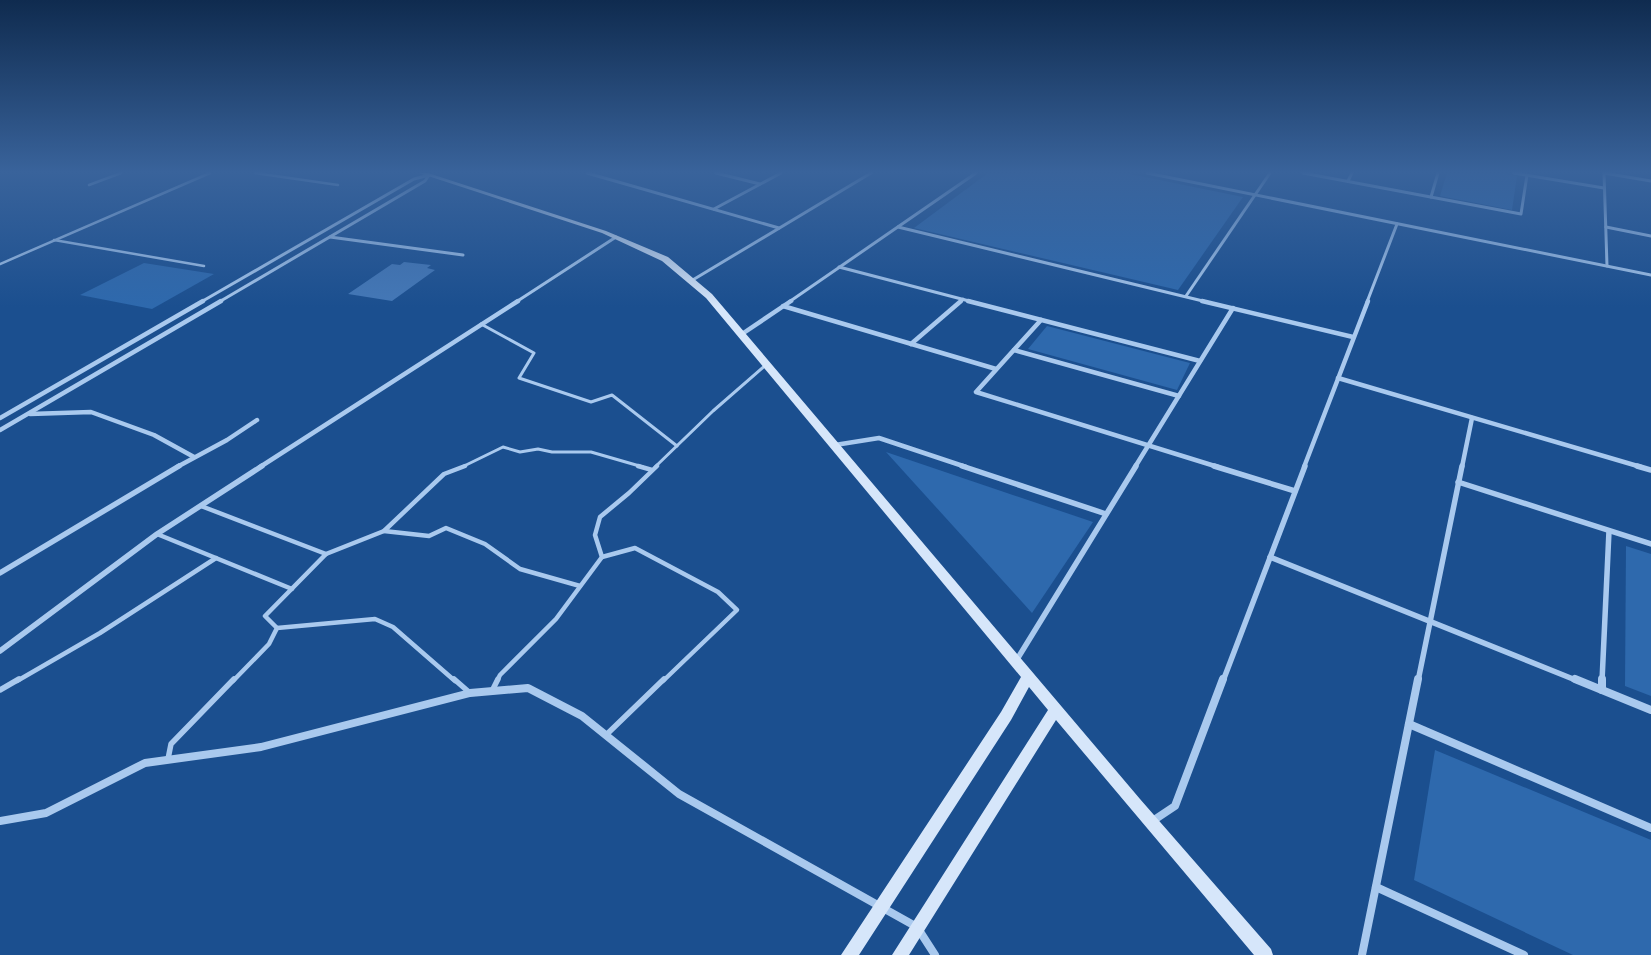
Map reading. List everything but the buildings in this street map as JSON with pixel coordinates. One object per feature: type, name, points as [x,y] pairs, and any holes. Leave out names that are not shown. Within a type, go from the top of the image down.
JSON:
[{"type":"street","points":[[0,418],[347,218]]},
{"type":"street","points":[[0,430],[362,218]]},
{"type":"street","points":[[559,218],[616,237],[665,259],[709,296],[1150,822],[1265,955]]},
{"type":"street","points":[[743,218],[779,228]]},
{"type":"street","points":[[691,281],[796,218]]},
{"type":"street","points":[[742,334],[912,218]]},
{"type":"street","points":[[1186,296],[1240,218]]},
{"type":"street","points":[[1365,218],[1651,275]]},
{"type":"street","points":[[1606,218],[1607,266]]},
{"type":"street","points":[[1150,822],[1175,806],[1397,224]]},
{"type":"street","points":[[898,227],[1354,338]]},
{"type":"street","points":[[1606,227],[1651,236]]},
{"type":"street","points":[[329,237],[463,255]]},
{"type":"street","points":[[0,651],[157,534],[616,237]]},
{"type":"street","points":[[839,267],[1200,361]]},
{"type":"street","points":[[911,344],[963,299]]},
{"type":"street","points":[[783,306],[996,370]]},
{"type":"street","points":[[1016,662],[1233,308]]},
{"type":"street","points":[[1042,320],[976,392],[1295,491]]},
{"type":"street","points":[[1014,350],[1179,396]]},
{"type":"street","points":[[1338,378],[1651,470]]},
{"type":"street","points":[[27,414],[91,412],[154,435],[194,457]]},
{"type":"street","points":[[1362,955],[1472,418]]},
{"type":"street","points":[[0,573],[194,457],[227,440],[257,420]]},
{"type":"street","points":[[834,445],[880,438],[1106,514]]},
{"type":"street","points":[[1458,482],[1651,544]]},
{"type":"street","points":[[1602,690],[1609,530]]},
{"type":"street","points":[[1270,557],[1651,710]]},
{"type":"street","points":[[849,955],[1006,716],[1028,676]]},
{"type":"street","points":[[0,821],[46,813],[145,762],[261,747],[470,692],[528,688],[582,716],[679,794],[917,927],[935,955]]},
{"type":"street","points":[[900,955],[1056,709]]},
{"type":"street","points":[[1409,724],[1651,828]]},
{"type":"street","points":[[1376,887],[1524,955]]},
{"type":"lane","points":[[0,264],[106,218]]},
{"type":"lane","points":[[54,240],[204,266]]},
{"type":"lane","points":[[481,324],[534,353],[519,378],[591,402],[612,395],[660,430],[676,446]]},
{"type":"lane","points":[[602,558],[595,534],[600,517],[767,364]]},
{"type":"lane","points":[[277,628],[265,616],[326,554],[384,531],[444,474],[473,463],[504,447],[520,452],[538,449],[552,452],[591,452],[652,470]]},
{"type":"lane","points":[[201,506],[326,554]]},
{"type":"lane","points":[[384,531],[429,536],[446,528],[485,544],[520,569],[580,586]]},
{"type":"lane","points":[[157,534],[292,589]]},
{"type":"lane","points":[[492,691],[500,676],[556,619],[602,558],[635,548],[718,592],[737,610],[606,735]]},
{"type":"lane","points":[[0,690],[100,633],[216,558]]},
{"type":"lane","points":[[277,628],[375,619],[393,627],[470,692]]},
{"type":"lane","points":[[168,759],[171,744],[269,644],[277,628]]},
{"type":"shaded area","points":[[928,218],[1229,218],[1178,290],[914,228]]},
{"type":"shaded area","points":[[144,263],[214,274],[152,309],[80,295]]},
{"type":"shaded area","points":[[1047,326],[1190,363],[1177,390],[1028,349]]},
{"type":"shaded area","points":[[886,452],[1093,522],[1032,613]]},
{"type":"shaded area","points":[[1626,546],[1651,554],[1651,696],[1625,686]]},
{"type":"shaded area","points":[[1435,750],[1651,840],[1651,955],[1573,955],[1414,880]]}]
